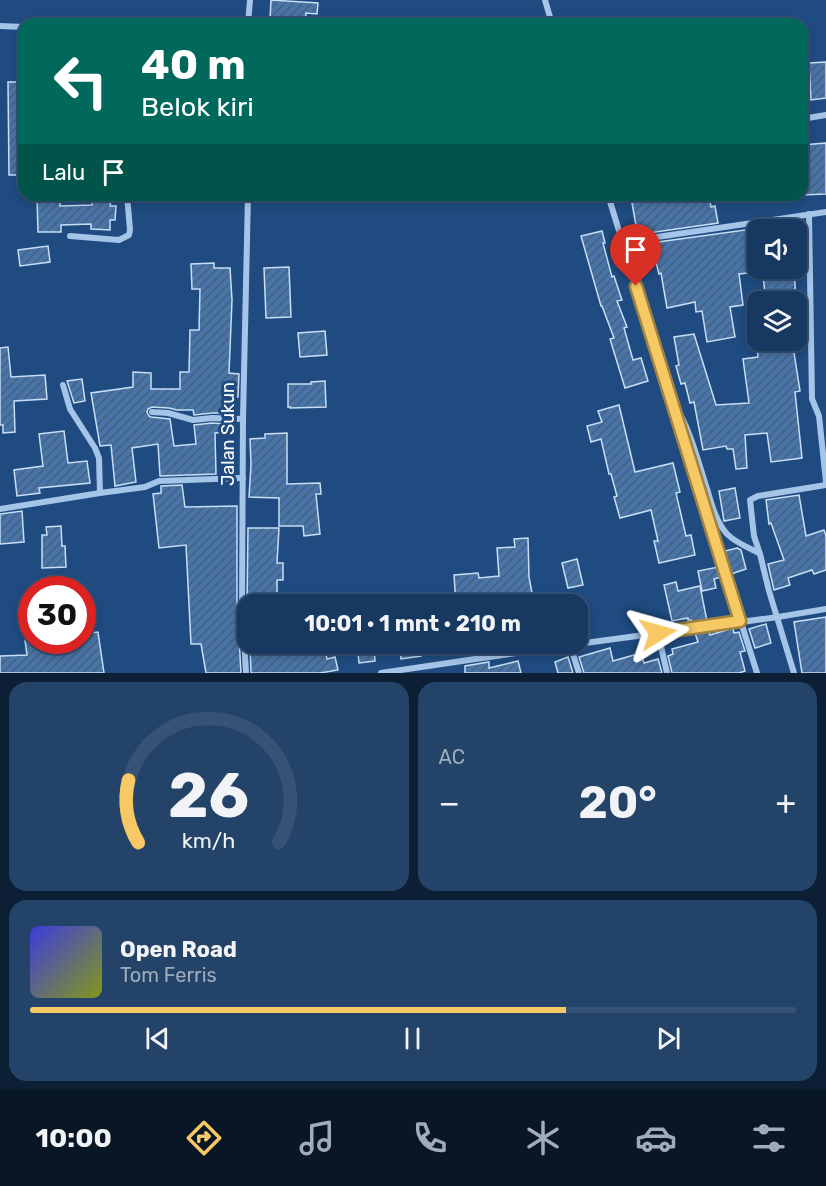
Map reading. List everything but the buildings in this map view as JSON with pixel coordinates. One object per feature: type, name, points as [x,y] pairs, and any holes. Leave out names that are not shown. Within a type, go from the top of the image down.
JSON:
[{"type":"street","points":[[248,18],[250,0]]},
{"type":"street","points":[[545,0],[550,18]]},
{"type":"street","points":[[0,26],[18,27]]},
{"type":"street","points":[[808,118],[826,115]]},
{"type":"street","points":[[70,236],[119,240],[125,238],[130,230],[128,201]]},
{"type":"street","name":"Jalan Sukun","points":[[246,673],[242,603],[248,201]]},
{"type":"street","points":[[610,201],[757,673]]},
{"type":"street","points":[[623,242],[826,212]]},
{"type":"street","points":[[794,673],[754,536],[750,500],[758,496],[826,483],[819,416],[812,399],[809,214]]},
{"type":"street","points":[[63,385],[70,409],[99,458],[100,493]]},
{"type":"street","points":[[670,397],[682,416],[721,525],[736,541],[760,554]]},
{"type":"street","points":[[152,412],[168,413],[193,420],[243,419]]},
{"type":"street","points":[[0,509],[145,487],[159,482],[243,478]]},
{"type":"street","points":[[588,643],[826,609]]},
{"type":"street","points":[[658,633],[667,673]]},
{"type":"street","points":[[381,673],[509,654]]},
{"type":"street","points":[[573,654],[579,673]]},
{"type":"route","points":[[636,286],[740,621],[658,633]]}]
